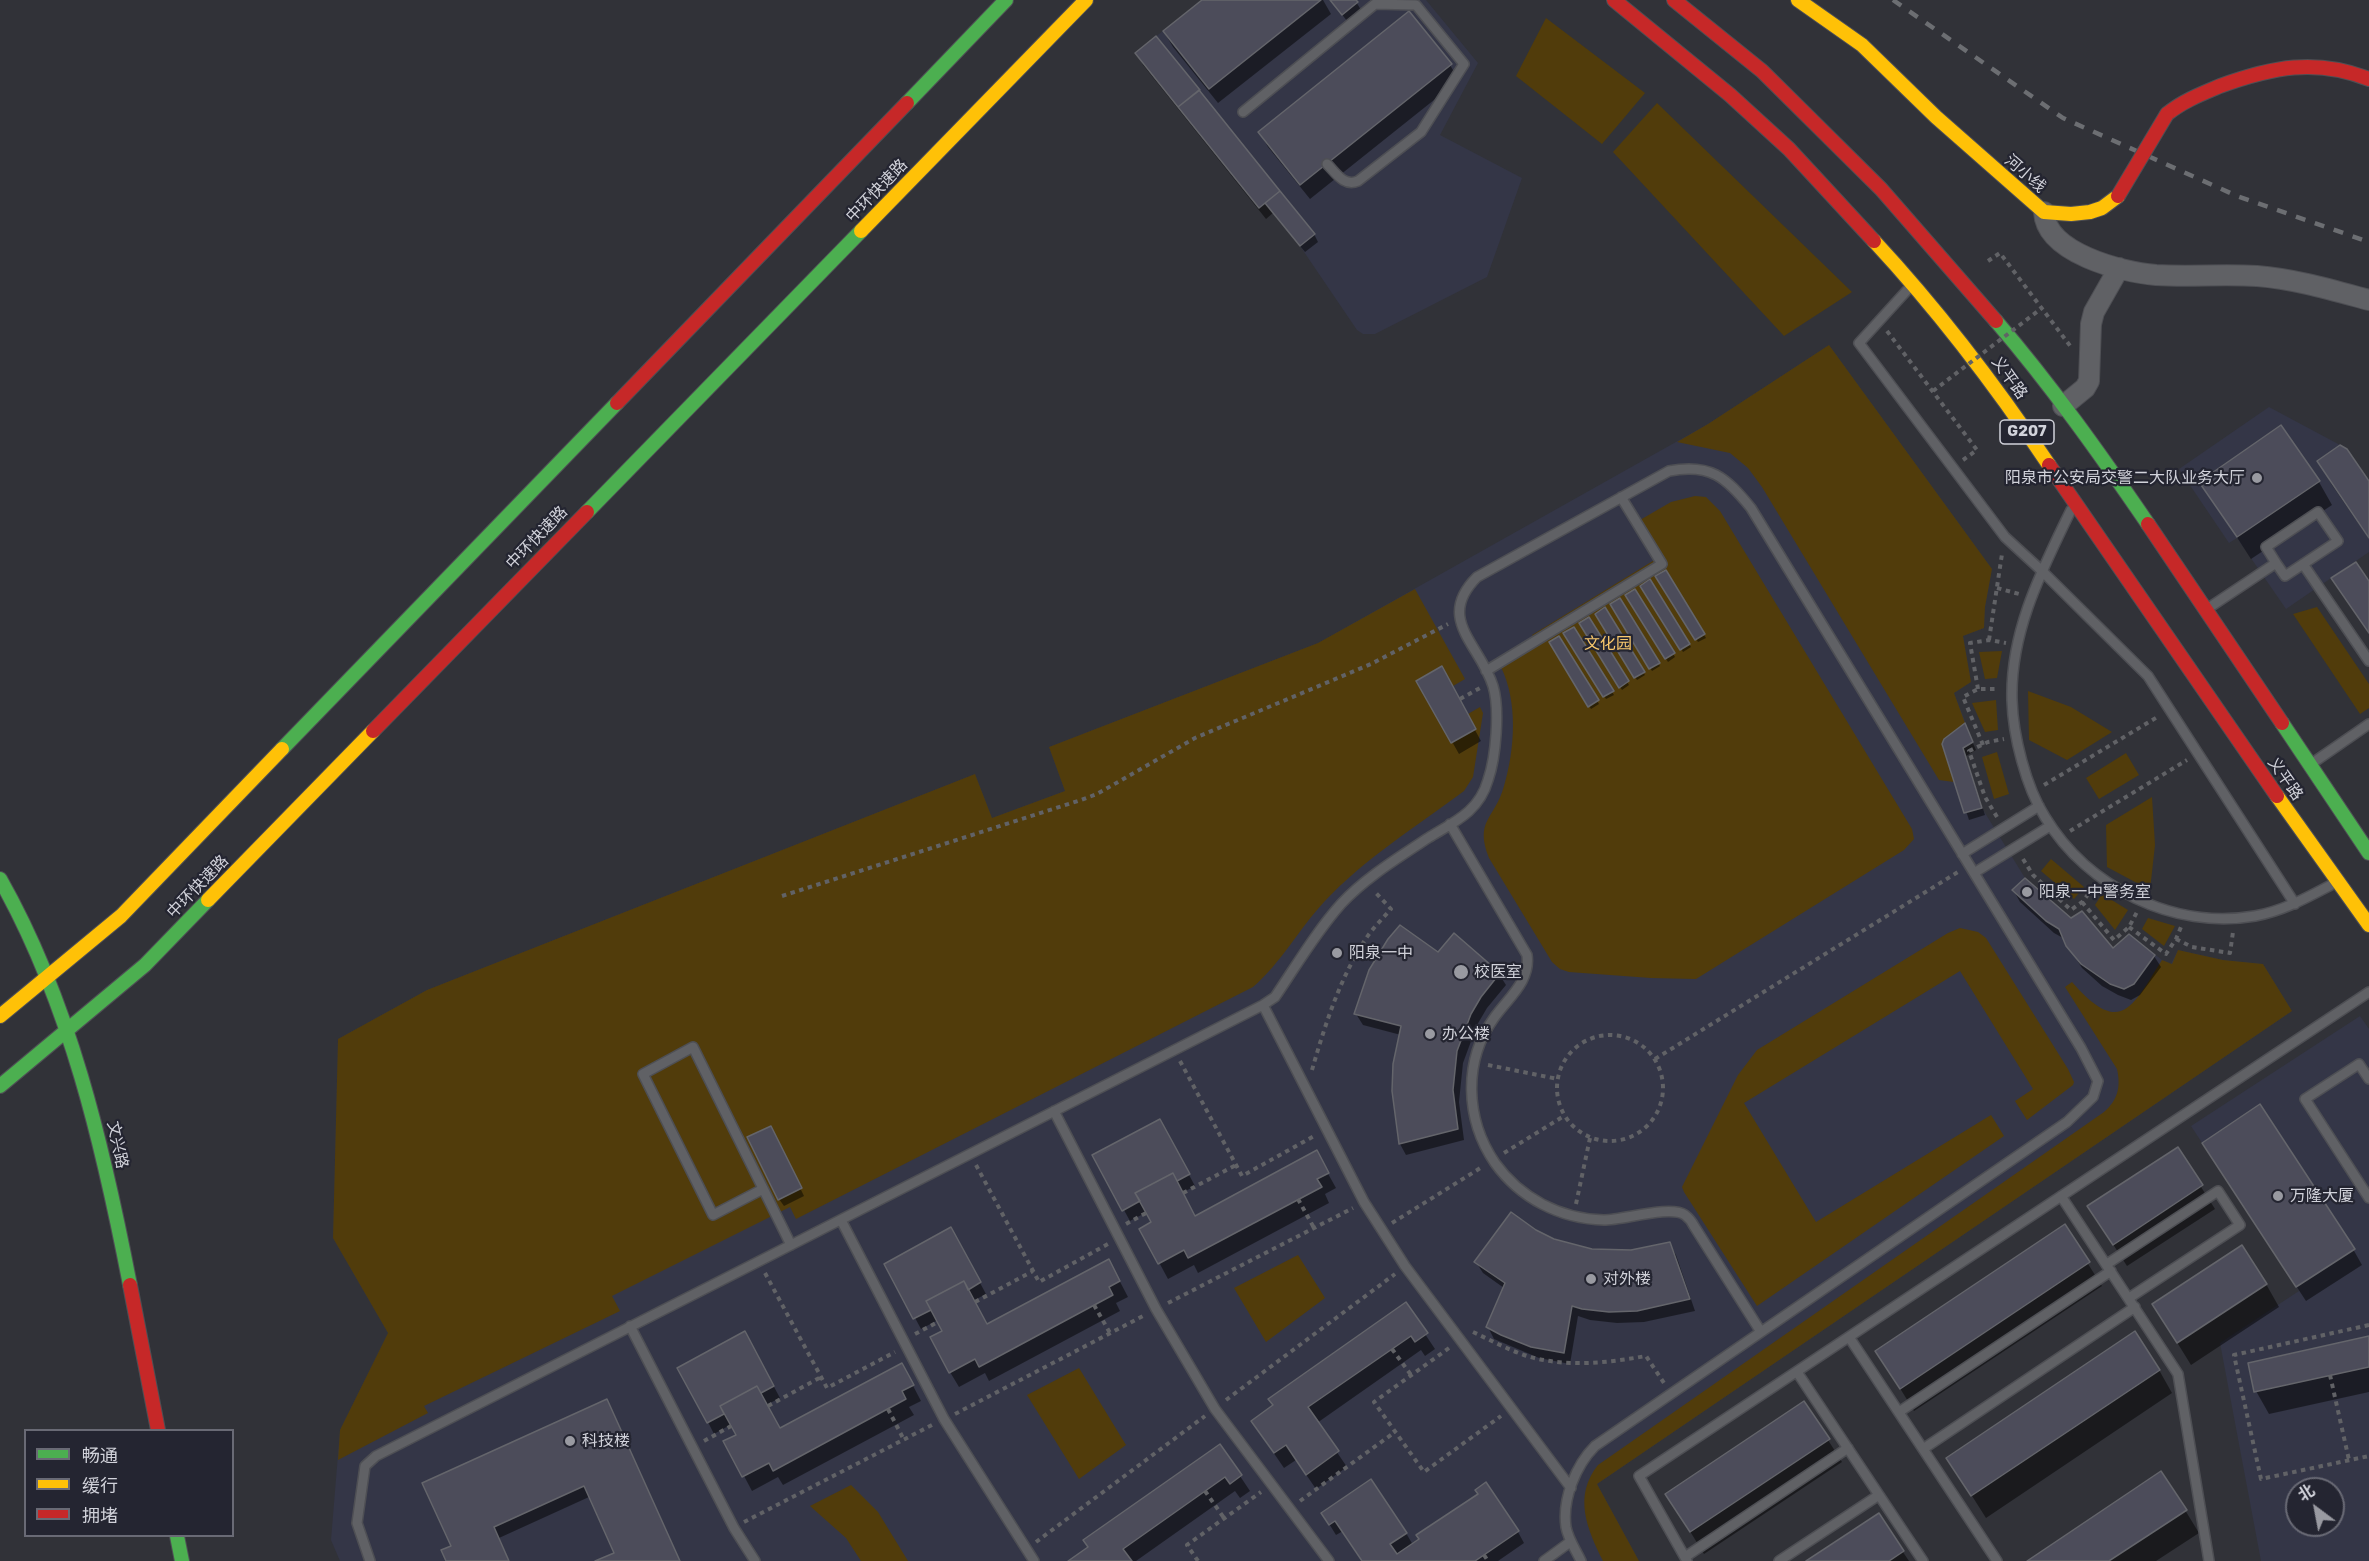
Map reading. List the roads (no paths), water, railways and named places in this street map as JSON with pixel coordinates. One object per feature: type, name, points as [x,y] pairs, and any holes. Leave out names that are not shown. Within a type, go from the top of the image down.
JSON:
[{"type":"main road","points":[[0,1016],[121,916],[1006,0]]},
{"type":"main road","name":"中环快速路","points":[[0,1086],[144,965],[1086,0]]},
{"type":"main road","name":"义平路","points":[[1614,0],[1730,95],[1789,149],[1914,283],[1996,387],[2336,881],[2369,925]]},
{"type":"main road","name":"义平路","points":[[1674,0],[1762,71],[1881,189],[2031,362],[2111,470],[2369,853]]},
{"type":"main road","name":"河小线","points":[[1798,0],[1862,45],[1936,117],[2044,212],[2071,214],[2090,212],[2102,208],[2118,196],[2167,114],[2186,99],[2237,79],[2283,68],[2332,66],[2352,71],[2369,79]]},
{"type":"main road","name":"文兴路","points":[[0,879],[15,904],[46,978],[94,1118],[158,1429]]},
{"type":"main road","points":[[177,1537],[182,1561]]},
{"type":"street","points":[[2044,212],[2047,228],[2074,252],[2120,268],[2154,275],[2257,276],[2322,287],[2369,300]]},
{"type":"street","points":[[2063,406],[2085,388],[2089,381],[2091,324],[2094,312],[2120,268]]},
{"type":"lane","points":[[1243,112],[1375,4],[1393,2],[1416,6],[1464,64],[1421,132],[1358,181],[1345,182],[1327,164]]},
{"type":"lane","points":[[1914,283],[1859,343],[2005,537],[2148,676],[2295,904]]},
{"type":"lane","points":[[370,1561],[357,1523],[365,1466],[370,1460],[1275,997],[1330,917],[1365,883],[1474,808],[1488,783],[1496,736],[1495,700],[1491,682],[1466,635],[1460,618],[1459,604],[1466,588],[1477,577],[1669,471],[1682,468],[1708,470],[1723,478],[1751,508],[2095,1072],[2098,1081],[2093,1097],[2067,1122],[1595,1446],[1580,1465],[1571,1488],[1565,1517],[1570,1542],[1581,1561]]},
{"type":"lane","points":[[1486,671],[1662,564],[1621,497]]},
{"type":"lane","points":[[2075,503],[2031,598],[2017,645],[2013,689],[2014,724],[2033,791],[2050,825],[2085,865],[2114,887],[2142,903],[2185,916],[2235,918],[2255,916],[2295,904],[2336,881]]},
{"type":"lane","points":[[2318,512],[2338,541],[2285,576],[2276,562],[2266,547],[2318,512]]},
{"type":"lane","points":[[2205,610],[2276,562]]},
{"type":"lane","points":[[2304,564],[2369,661]]},
{"type":"lane","points":[[2309,765],[2369,724]]},
{"type":"lane","points":[[1962,854],[2039,806]]},
{"type":"lane","points":[[1450,824],[1527,956],[1529,966],[1524,980],[1486,1030],[1474,1063],[1471,1085],[1473,1110],[1479,1133],[1493,1160],[1524,1194],[1541,1204],[1574,1215],[1604,1220],[1671,1212],[1684,1214],[1694,1226],[1761,1332]]},
{"type":"lane","points":[[1972,869],[2050,825]]},
{"type":"lane","points":[[1848,1448],[1686,1559],[1639,1476],[2369,992]]},
{"type":"lane","points":[[1263,1005],[1364,1202],[1405,1266],[1571,1488]]},
{"type":"lane","points":[[763,1189],[712,1215],[643,1074],[693,1047],[791,1245]]},
{"type":"lane","points":[[2369,1079],[2360,1064],[2305,1100],[2369,1198]]},
{"type":"lane","points":[[1054,1111],[1156,1309],[1215,1409],[1329,1561]]},
{"type":"lane","points":[[1899,1412],[2218,1191],[2240,1225],[2129,1298]]},
{"type":"lane","points":[[2061,1197],[2178,1374],[2209,1561]]},
{"type":"lane","points":[[841,1220],[944,1419],[1034,1561]]},
{"type":"lane","points":[[1923,1449],[2135,1307]]},
{"type":"lane","points":[[630,1326],[734,1528],[755,1561]]},
{"type":"lane","points":[[1849,1337],[1997,1561]]},
{"type":"lane","points":[[1797,1371],[1923,1561]]},
{"type":"lane","points":[[1779,1561],[1879,1495]]},
{"type":"lane","points":[[1544,1561],[1570,1542]]},
{"type":"railway","points":[[1893,0],[2063,118],[2237,196],[2369,242]]},
{"type":"place","name":"阳泉市公安局交警二大队业务大厅","points":[[2257,478]]},
{"type":"place","name":"阳泉一中警务室","points":[[2027,892]]},
{"type":"place","name":"阳泉一中","points":[[1337,953]]},
{"type":"place","name":"校医室","points":[[1461,972]]},
{"type":"place","name":"办公楼","points":[[1430,1034]]},
{"type":"place","name":"万隆大厦","points":[[2278,1196]]},
{"type":"place","name":"对外楼","points":[[1591,1279]]},
{"type":"place","name":"科技楼","points":[[570,1441]]},
{"type":"park label","name":"文化园","points":[[1608,644]]}]
